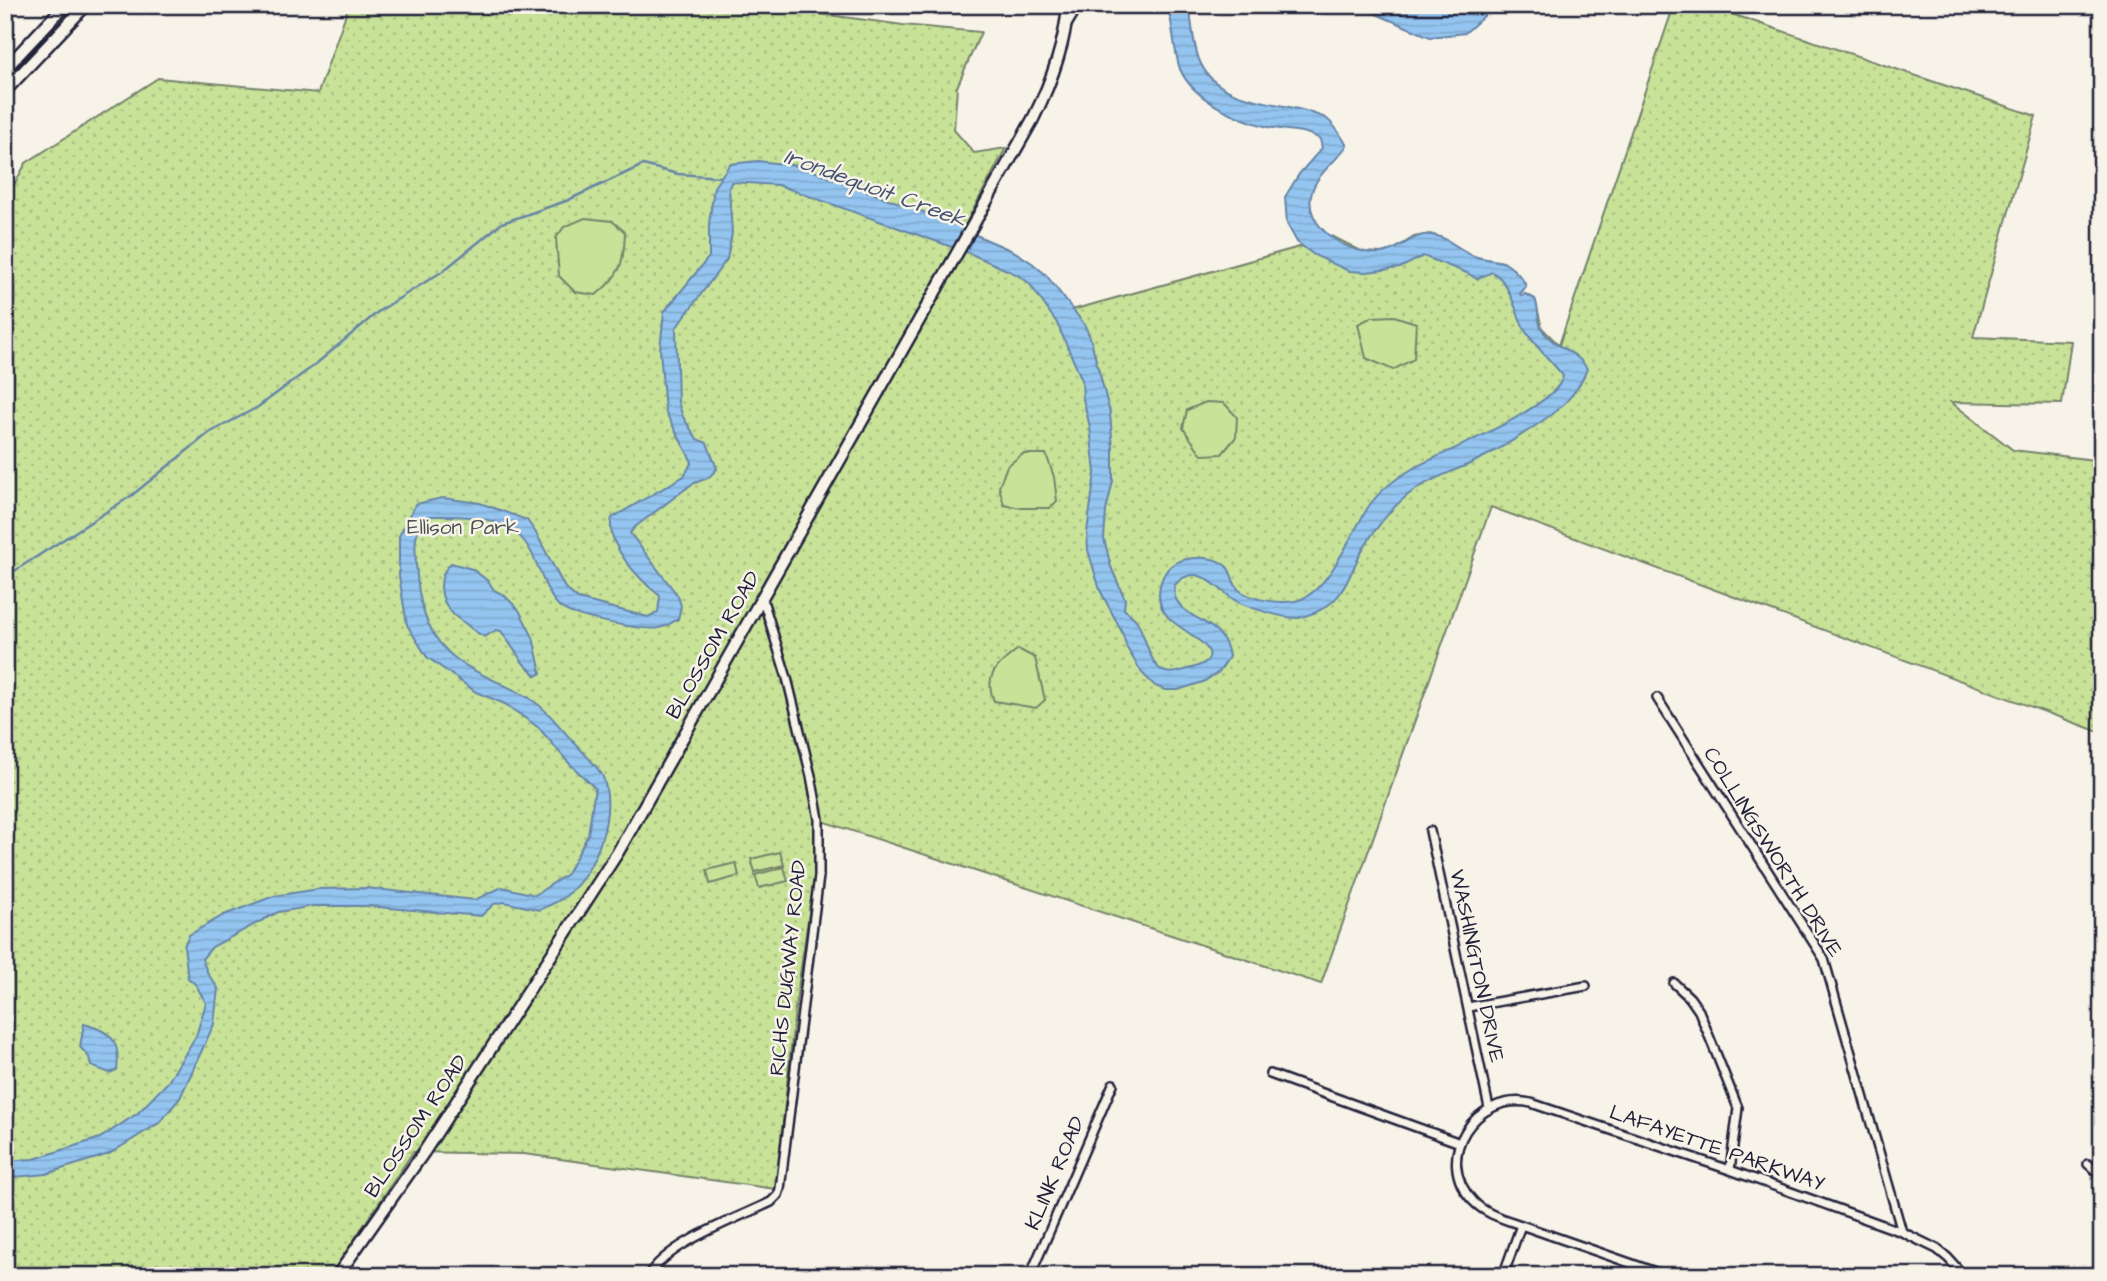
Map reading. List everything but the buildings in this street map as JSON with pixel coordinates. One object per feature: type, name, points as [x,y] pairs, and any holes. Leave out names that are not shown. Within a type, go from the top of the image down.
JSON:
[{"type":"street","points":[[5,69],[65,5]]},
{"type":"street","points":[[5,91],[86,5]]},
{"type":"street","name":"BLOSSOM ROAD","points":[[337,1276],[424,1152],[618,852],[1043,97],[1067,26],[1068,5]]},
{"type":"street","points":[[1067,26],[1079,5]]},
{"type":"street","name":"RICHS DUGWAY ROAD","points":[[648,1276],[653,1268],[679,1246],[771,1202],[780,1189],[819,876],[819,819],[788,678],[762,597]]},
{"type":"street","name":"COLLINGSWORTH DRIVE","points":[[1657,698],[1824,959],[1902,1232]]},
{"type":"street","name":"WASHINGTON DRIVE","points":[[1430,831],[1489,1108]]},
{"type":"street","points":[[1674,984],[1690,998],[1699,1011],[1738,1108],[1730,1170]]},
{"type":"street","points":[[1468,1007],[1586,986]]},
{"type":"street","points":[[1270,1074],[1460,1143]]},
{"type":"street","name":"KLINK ROAD","points":[[1030,1276],[1113,1084]]},
{"type":"street","name":"LAFAYETTE PARKWAY","points":[[1489,1108],[1511,1102],[1531,1104],[1730,1170],[1902,1232],[1937,1249],[1964,1276]]},
{"type":"street","points":[[1489,1108],[1469,1125],[1460,1143],[1458,1174],[1474,1201],[1488,1212],[1521,1225],[1667,1276]]},
{"type":"street","points":[[2088,1164],[2102,1176]]},
{"type":"street","points":[[1503,1276],[1521,1225]]},
{"type":"green space","name":"Ellison Park","points":[[349,5],[778,5],[784,9],[903,25],[981,32],[957,87],[954,130],[974,153],[1006,148],[964,227],[1031,263],[1053,285],[1072,310],[1332,236],[1363,252],[1381,253],[1393,250],[1414,237],[1430,234],[1475,257],[1503,262],[1515,271],[1526,286],[1520,294],[1535,299],[1542,328],[1559,345],[1674,5],[1705,5],[2036,116],[1973,337],[2071,341],[2062,404],[1951,402],[2013,450],[2102,461],[2102,733],[1491,507],[1321,984],[816,819],[815,872],[795,1009],[776,1189],[524,1154],[413,1152],[330,1276],[5,1276],[5,201],[26,163],[158,78],[318,93]]},
{"type":"green space","points":[[585,218],[612,221],[625,232],[620,268],[596,295],[575,292],[559,276],[556,238],[564,227]]},
{"type":"green space","points":[[1394,316],[1416,323],[1414,359],[1393,370],[1366,358],[1358,324],[1372,317]]},
{"type":"green space","points":[[1206,402],[1224,403],[1237,417],[1236,437],[1222,454],[1202,455],[1183,428],[1187,410]]},
{"type":"green space","points":[[1023,454],[1046,454],[1054,477],[1057,501],[1050,508],[1004,505],[999,487],[1007,466]]},
{"type":"green space","points":[[1018,649],[1035,658],[1045,700],[1036,708],[994,701],[991,692],[991,677],[994,671]]},
{"type":"green space","points":[[780,852],[784,865],[755,872],[751,859]]},
{"type":"green space","points":[[736,863],[739,876],[710,884],[707,870]]},
{"type":"green space","points":[[784,867],[788,881],[759,888],[755,875]]},
{"type":"water","points":[[1167,5],[1189,5],[1198,58],[1210,77],[1221,87],[1250,99],[1322,116],[1338,131],[1347,145],[1318,179],[1312,192],[1311,205],[1314,217],[1331,237],[1356,250],[1382,253],[1418,237],[1431,235],[1474,256],[1505,263],[1517,273],[1526,286],[1520,294],[1535,299],[1545,334],[1577,357],[1587,369],[1571,396],[1540,423],[1511,442],[1423,485],[1401,501],[1363,549],[1337,597],[1320,610],[1299,618],[1276,615],[1236,601],[1206,578],[1190,575],[1182,578],[1174,586],[1175,597],[1188,612],[1220,635],[1229,657],[1219,672],[1203,682],[1178,690],[1165,690],[1155,686],[1142,673],[1100,590],[1088,550],[1087,532],[1095,473],[1082,380],[1057,323],[1029,283],[1018,275],[969,253],[778,185],[731,182],[729,188],[732,233],[727,259],[676,328],[678,402],[683,417],[697,439],[707,443],[717,469],[708,478],[692,484],[630,533],[678,596],[681,606],[678,619],[664,627],[651,628],[608,622],[567,611],[560,607],[548,591],[524,541],[507,527],[497,523],[475,517],[429,516],[420,526],[416,537],[420,600],[427,622],[440,643],[468,667],[540,706],[601,773],[606,792],[605,824],[588,870],[562,899],[540,910],[504,902],[494,904],[481,916],[366,906],[314,906],[278,912],[212,947],[202,959],[218,988],[214,1024],[180,1098],[159,1123],[109,1154],[46,1174],[5,1178],[5,1161],[34,1159],[100,1138],[138,1113],[168,1082],[196,1036],[206,1003],[196,985],[188,978],[184,946],[189,935],[224,915],[274,896],[319,889],[366,888],[475,900],[502,887],[535,895],[567,874],[588,835],[595,788],[539,728],[505,704],[476,692],[427,657],[407,625],[399,576],[399,536],[416,504],[442,498],[480,503],[527,520],[565,588],[578,599],[648,617],[658,612],[660,596],[634,572],[619,550],[613,539],[612,518],[684,476],[692,462],[665,411],[660,349],[664,312],[709,257],[709,224],[714,187],[730,164],[758,161],[800,166],[958,225],[1015,252],[1046,275],[1084,324],[1090,337],[1110,413],[1113,449],[1113,481],[1106,511],[1104,539],[1111,567],[1125,599],[1124,609],[1136,620],[1154,662],[1166,672],[1176,672],[1203,664],[1209,657],[1202,643],[1174,623],[1161,605],[1161,582],[1172,565],[1192,558],[1208,558],[1227,567],[1239,590],[1251,596],[1281,602],[1308,596],[1329,574],[1371,503],[1390,484],[1412,469],[1521,415],[1556,388],[1563,376],[1530,337],[1507,288],[1492,272],[1477,279],[1423,256],[1400,268],[1349,271],[1314,255],[1297,242],[1287,224],[1285,197],[1299,174],[1322,148],[1320,139],[1308,133],[1268,127],[1243,119],[1218,107],[1195,90],[1180,69]]},
{"type":"water","points":[[1355,5],[1488,5],[1484,16],[1465,33],[1430,37]]},
{"type":"water","points":[[451,563],[472,569],[519,610],[533,637],[541,673],[537,676],[524,664],[501,631],[496,630],[485,637],[482,636],[448,608],[442,595],[441,582]]},
{"type":"water","points":[[84,1024],[101,1030],[112,1039],[117,1052],[117,1070],[110,1073],[91,1066],[89,1057],[80,1047]]},
{"type":"waterway","points":[[5,577],[131,496],[209,433],[258,407],[316,364],[379,311],[443,271],[502,223],[566,201],[643,165],[678,174],[720,177]]},
{"type":"water label","name":"Irondequoit Creek","points":[[875,188]]}]
